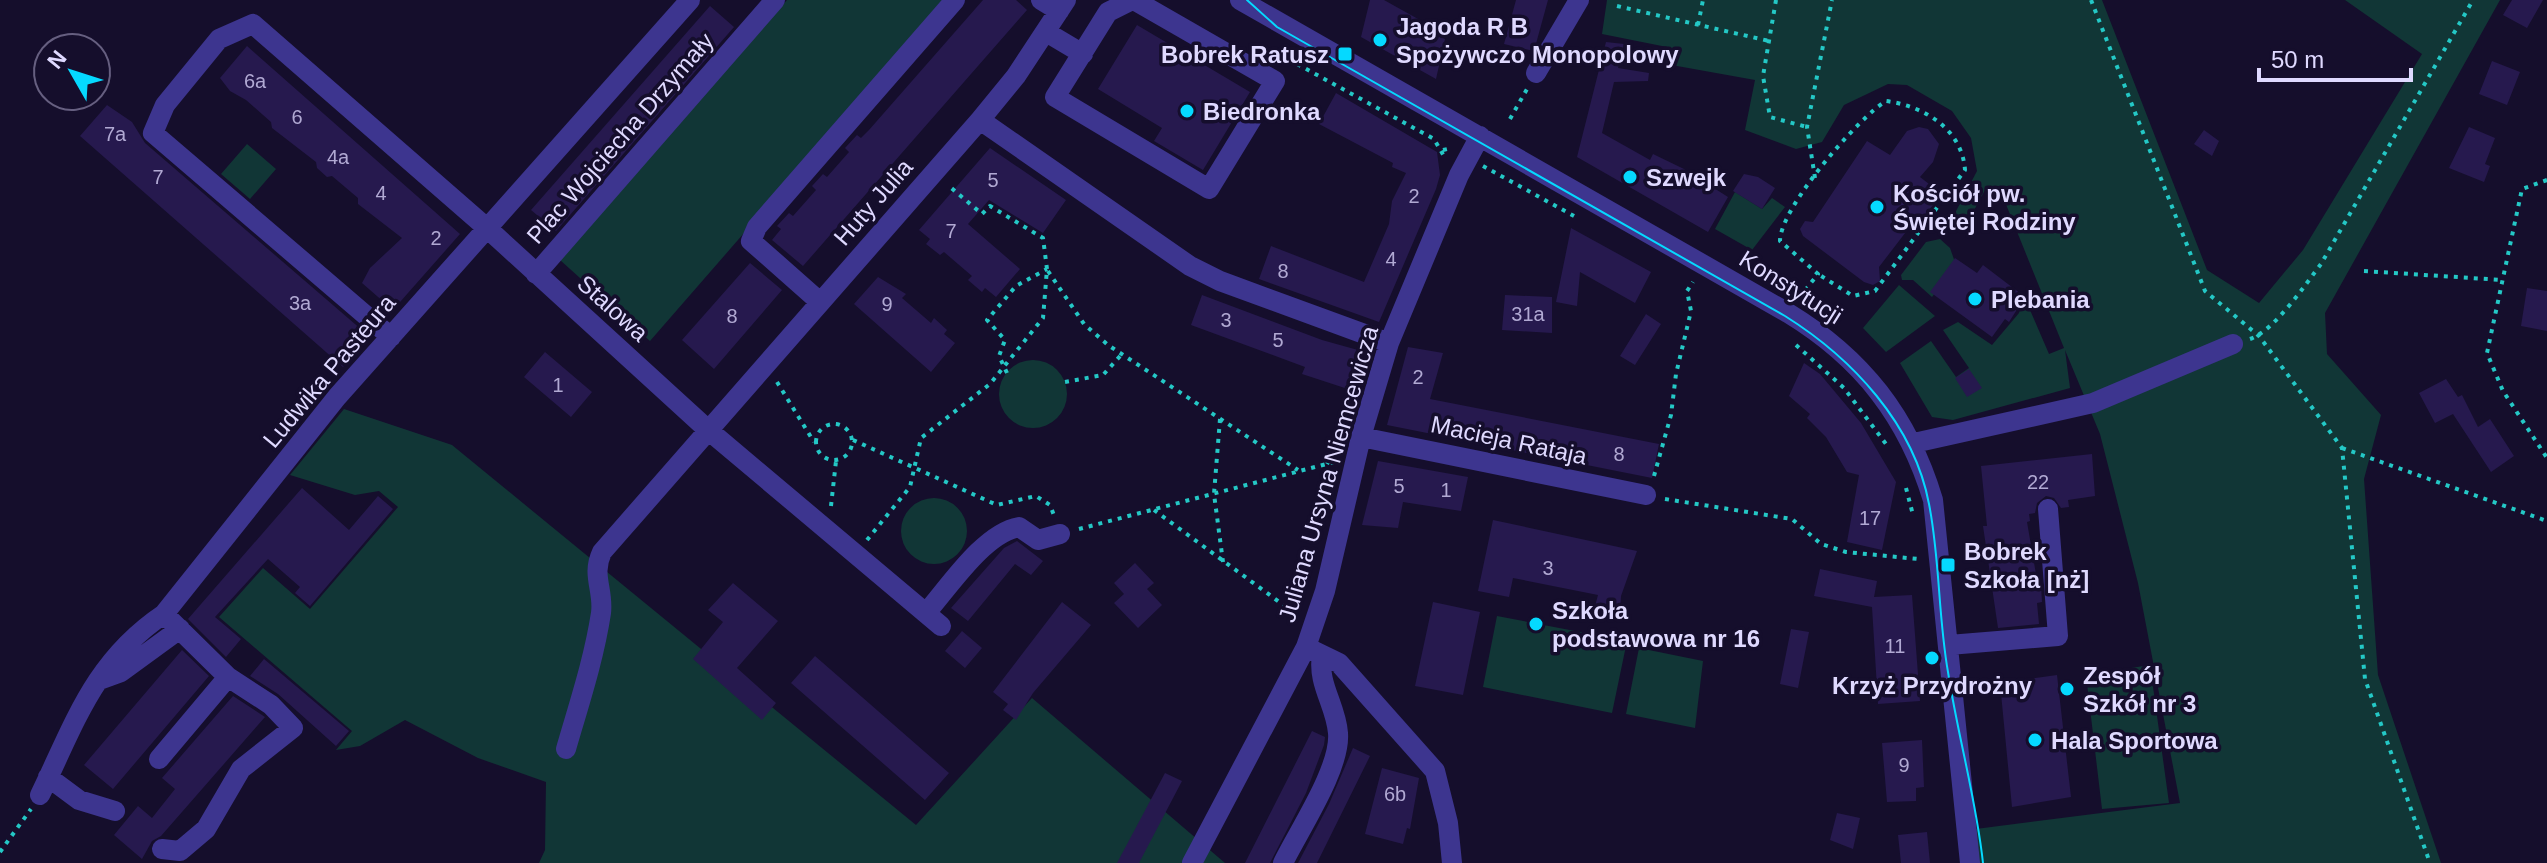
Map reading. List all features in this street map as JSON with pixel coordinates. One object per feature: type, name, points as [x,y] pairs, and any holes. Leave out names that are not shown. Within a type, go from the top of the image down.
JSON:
[{"type":"street","name":"Ludwika Pasteura","points":[[44,786],[73,718],[132,635],[164,614],[337,397],[690,0]]},
{"type":"street","name":"Plac Wojciecha Drzymały","points":[[536,274],[775,0]]},
{"type":"street","points":[[820,302],[751,241],[757,227],[955,0]]},
{"type":"street","points":[[1133,0],[1275,81],[1209,189],[1055,97],[1083,54],[1108,12],[1133,0]]},
{"type":"street","name":"Konstytucji","points":[[1240,0],[1788,313],[1819,333],[1854,364],[1885,400],[1914,443],[1933,500],[1970,863]]},
{"type":"street","points":[[1536,73],[1579,0]]},
{"type":"street","name":"Huty Julia","points":[[566,749],[602,608],[595,566],[602,552],[980,120],[1046,32],[1055,4]]},
{"type":"street","name":"Stalowa","points":[[391,337],[153,133],[165,105],[219,39],[253,24],[488,229],[707,429],[934,620],[990,540],[1006,529],[1019,527],[1038,540],[1060,534]]},
{"type":"street","points":[[1046,32],[1083,54]]},
{"type":"street","points":[[980,120],[1190,266],[1220,281],[1389,343]]},
{"type":"street","name":"Juliana Ursyna Niemcewicza","points":[[1192,863],[1314,651],[1361,437],[1389,343],[1459,175],[1480,136]]},
{"type":"street","points":[[1914,443],[2093,403],[2233,344]]},
{"type":"street","name":"Macieja Rataja","points":[[1361,437],[1646,495]]},
{"type":"street","points":[[1949,645],[2058,636],[2048,509]]},
{"type":"street","points":[[162,849],[180,851],[206,829],[241,769],[293,728],[271,705],[228,677],[164,614]]},
{"type":"street","points":[[99,680],[121,672],[180,629]]},
{"type":"street","points":[[1283,863],[1339,751],[1338,729],[1314,651]]},
{"type":"street","points":[[1314,651],[1339,663],[1435,771],[1448,823],[1452,863]]},
{"type":"street","points":[[159,759],[228,677]]},
{"type":"street","points":[[44,786],[115,811]]},
{"type":"path","points":[[1698,25],[1703,0]]},
{"type":"path","points":[[1776,0],[1763,76],[1770,117],[1807,127]]},
{"type":"path","points":[[1815,178],[1807,127],[1832,0]]},
{"type":"path","points":[[2091,0],[2205,291],[2259,336],[2342,448],[2365,679],[2430,863]]},
{"type":"path","points":[[2462,0],[2470,6]]},
{"type":"path","points":[[2259,336],[2295,298],[2321,264],[2473,0]]},
{"type":"path","points":[[1617,6],[1769,41]]},
{"type":"path","points":[[1266,47],[1434,139],[1443,150],[1447,163]]},
{"type":"path","points":[[1510,119],[1536,73]]},
{"type":"path","points":[[1886,101],[1906,103],[1940,120],[1964,153],[1965,170],[1875,291],[1853,296],[1818,274],[1780,241],[1780,228],[1815,178],[1870,111],[1886,101]]},
{"type":"path","points":[[1443,150],[1450,147]]},
{"type":"path","points":[[1475,174],[1479,164],[1586,223]]},
{"type":"path","points":[[2547,180],[2522,189],[2487,353],[2503,391],[2547,458]]},
{"type":"path","points":[[855,554],[910,487],[921,438],[929,428],[947,420],[1005,371],[1043,318],[1047,269],[1043,238],[990,206],[982,214],[949,186]]},
{"type":"path","points":[[1047,269],[1084,324],[1122,354],[1299,472]]},
{"type":"path","points":[[1005,371],[999,356],[1005,340],[987,320],[1016,286],[1047,269]]},
{"type":"path","points":[[2364,271],[2502,280]]},
{"type":"path","points":[[1788,313],[1818,274]]},
{"type":"path","points":[[1679,275],[1706,289]]},
{"type":"path","points":[[1646,495],[1671,415],[1678,361],[1691,311],[1687,291],[1693,282]]},
{"type":"path","points":[[1792,342],[1844,388],[1889,450]]},
{"type":"path","points":[[1065,382],[1103,375],[1122,354]]},
{"type":"path","points":[[776,381],[822,457],[836,461],[849,454],[853,440]]},
{"type":"path","points":[[1220,419],[1214,494],[1223,562]]},
{"type":"path","points":[[815,444],[819,431],[832,424],[845,428],[853,440],[997,505],[1030,496],[1043,499],[1053,510],[1060,534],[1327,464]]},
{"type":"path","points":[[2342,448],[2547,521]]},
{"type":"path","points":[[830,512],[836,461]]},
{"type":"path","points":[[1903,480],[1915,525]]},
{"type":"path","points":[[1670,500],[1792,519],[1821,544],[1846,552],[1918,559],[1918,552]]},
{"type":"path","points":[[1154,510],[1301,618]]},
{"type":"path","points":[[0,852],[44,786]]},
{"type":"green space","points":[[787,0],[947,0],[650,341],[560,260]]},
{"type":"green space","points":[[1607,0],[2102,0],[2207,270],[2259,303],[2303,250],[2422,54],[2345,0],[2500,0],[2325,313],[2327,354],[2381,415],[2364,479],[2378,675],[2441,863],[1973,863],[1968,830],[2180,803],[2138,583],[2100,434],[2065,350],[2070,388],[1953,420],[1932,417],[1900,363],[1931,341],[1956,377],[1969,368],[1943,330],[1958,322],[1992,345],[2019,313],[2024,296],[2049,354],[2064,348],[1999,187],[1985,190],[1965,227],[1954,215],[1977,171],[1971,138],[1952,111],[1907,85],[1888,84],[1844,105],[1822,142],[1796,149],[1745,130],[1755,80],[1666,64],[1667,47],[1602,34]]},
{"type":"green space","points":[[247,144],[276,169],[250,199],[221,174]]},
{"type":"green space","points":[[1735,192],[1762,209],[1772,198],[1785,207],[1752,250],[1715,229]]},
{"type":"green space","points":[[1940,239],[1950,248],[1956,265],[1932,297],[1913,280],[1902,280],[1901,275],[1926,242]]},
{"type":"green space","points":[[1899,285],[1935,316],[1886,352],[1863,328]]},
{"type":"green space","points":[[1033,360],[1057,370],[1067,394],[1057,418],[1033,428],[1009,418],[999,394],[1009,370]]},
{"type":"green space","points":[[344,409],[452,445],[916,825],[1032,698],[1225,863],[539,863],[545,850],[546,782],[478,758],[405,720],[360,746],[336,750],[352,731],[219,617],[263,568],[310,609],[398,507],[379,491],[355,495],[290,475]]},
{"type":"green space","points":[[934,498],[947,501],[957,508],[964,518],[967,531],[964,544],[957,554],[947,561],[934,564],[921,561],[911,554],[904,544],[901,531],[904,518],[911,508],[921,501]]},
{"type":"green space","points":[[1497,616],[1627,641],[1612,713],[1483,687]]},
{"type":"green space","points":[[1639,648],[1703,661],[1695,728],[1626,714]]},
{"type":"green space","points":[[2150,665],[2169,803],[2102,809],[2086,675]]},
{"type":"building","points":[[983,0],[1016,0],[1027,10],[803,266],[772,240],[781,229],[777,226],[789,213],[793,216],[816,190],[812,186],[823,174],[827,177],[849,152],[845,148],[857,135],[861,138],[869,130]]},
{"type":"building","points":[[1370,0],[1384,0],[1436,29],[1434,32],[1445,39],[1436,79],[1361,37]]},
{"type":"building","points":[[1516,0],[1548,0],[1534,51],[1504,44]]},
{"type":"building","points":[[2512,0],[2543,0],[2527,28],[2503,15]]},
{"type":"building","points":[[710,6],[734,27],[556,231],[531,210]]},
{"type":"building","name":"Biedronka","points":[[1137,25],[1250,92],[1203,170],[1154,141],[1162,128],[1098,89]]},
{"type":"building","points":[[1606,42],[1624,44],[1618,68],[1649,73],[1648,81],[1614,82],[1602,133],[1650,160],[1653,154],[1684,169],[1728,197],[1708,232],[1577,157]]},
{"type":"building","points":[[247,46],[460,234],[393,310],[362,283],[370,268],[402,238],[358,204],[358,198],[332,176],[327,177],[317,168],[316,162],[272,128],[271,122],[246,100],[230,91],[220,78]]},
{"type":"building","points":[[2492,61],[2520,72],[2507,105],[2479,94]]},
{"type":"building","points":[[1336,93],[1437,152],[1440,175],[1436,189],[1379,322],[1259,279],[1271,246],[1364,282],[1389,224],[1392,201],[1406,173],[1319,124]]},
{"type":"building","points":[[112,108],[132,122],[145,143],[370,337],[343,367],[80,136],[101,112],[112,112]]},
{"type":"building","name":"Kościół pw. Świętej Rodziny","points":[[1919,127],[1928,129],[1939,144],[1933,162],[1920,177],[1942,194],[1915,227],[1912,224],[1879,267],[1880,281],[1873,285],[1864,282],[1803,236],[1800,229],[1805,221],[1813,222],[1867,141],[1890,155],[1907,131]]},
{"type":"building","points":[[2469,127],[2495,138],[2485,164],[2490,166],[2484,182],[2449,168]]},
{"type":"building","points":[[2204,130],[2219,141],[2212,156],[2194,144]]},
{"type":"building","points":[[990,148],[1066,200],[1043,233],[989,200],[968,224],[1020,269],[996,297],[985,288],[982,292],[968,280],[972,276],[944,252],[940,255],[926,244],[930,239],[919,230]]},
{"type":"building","points":[[1744,174],[1758,177],[1775,188],[1762,209],[1733,191]]},
{"type":"building","points":[[1571,228],[1651,272],[1635,303],[1580,272],[1577,306],[1556,302]]},
{"type":"building","name":"Plebania","points":[[1955,258],[1977,273],[1983,265],[2025,297],[2009,322],[2005,319],[1992,337],[1930,292]]},
{"type":"building","points":[[750,263],[782,290],[714,369],[682,340]]},
{"type":"building","points":[[878,277],[906,294],[902,298],[931,323],[934,318],[947,330],[944,334],[955,343],[931,372],[854,304]]},
{"type":"building","points":[[2527,288],[2547,291],[2547,331],[2521,326]]},
{"type":"building","points":[[1202,295],[1322,340],[1365,352],[1354,391],[1302,374],[1305,367],[1191,325]]},
{"type":"building","points":[[1505,295],[1552,297],[1552,333],[1502,330]]},
{"type":"building","points":[[1646,314],[1661,324],[1635,365],[1620,356]]},
{"type":"building","points":[[1408,347],[1443,353],[1430,399],[1659,444],[1652,478],[1387,425]]},
{"type":"building","points":[[545,352],[592,392],[571,417],[524,377]]},
{"type":"building","points":[[1804,363],[1820,374],[1861,423],[1896,482],[1882,550],[1847,542],[1859,475],[1847,472],[1826,437],[1807,418],[1810,414],[1789,396]]},
{"type":"building","points":[[1969,369],[1982,388],[1967,397],[1955,378]]},
{"type":"building","points":[[2446,379],[2458,397],[2462,395],[2478,427],[2490,419],[2514,456],[2491,472],[2453,414],[2435,423],[2419,393]]},
{"type":"building","points":[[2092,454],[2095,496],[2068,500],[2069,507],[2061,508],[2054,498],[2046,496],[2037,503],[2035,513],[2029,514],[2030,521],[2027,522],[2038,586],[2041,586],[2042,602],[2037,603],[2039,624],[1998,628],[1983,526],[1987,526],[1981,466]]},
{"type":"building","points":[[1378,461],[1468,477],[1461,511],[1403,502],[1398,528],[1362,525]]},
{"type":"building","points":[[302,488],[349,530],[378,496],[393,509],[310,606],[295,593],[300,587],[268,559],[215,617],[241,639],[226,657],[188,619]]},
{"type":"building","points":[[1493,520],[1637,551],[1621,596],[1620,615],[1594,610],[1598,595],[1513,578],[1509,597],[1478,591]]},
{"type":"building","points":[[1017,541],[1043,561],[1031,575],[1015,564],[968,621],[951,608],[1004,548]]},
{"type":"building","points":[[1135,563],[1154,583],[1147,589],[1162,605],[1138,628],[1114,603],[1124,594],[1114,583]]},
{"type":"building","points":[[1820,569],[1877,581],[1874,597],[1912,595],[1920,701],[1878,704],[1872,607],[1814,596]]},
{"type":"building","points":[[733,583],[778,621],[737,668],[776,703],[762,720],[693,659],[723,622],[708,610]]},
{"type":"building","points":[[1062,602],[1091,625],[1033,693],[1016,720],[1003,710],[1008,704],[993,692]]},
{"type":"building","points":[[1433,602],[1480,612],[1463,695],[1415,686]]},
{"type":"building","points":[[1791,629],[1809,632],[1798,688],[1780,684]]},
{"type":"building","points":[[962,631],[982,648],[965,668],[945,651]]},
{"type":"building","points":[[182,650],[209,676],[113,789],[84,765]]},
{"type":"building","points":[[815,656],[949,773],[925,800],[791,683]]},
{"type":"building","points":[[264,659],[349,731],[336,746],[278,694],[250,676]]},
{"type":"building","name":"Hala Sportowa","points":[[2057,675],[2071,797],[2012,807],[2000,683]]},
{"type":"building","points":[[233,696],[265,717],[161,836],[152,841],[142,859],[114,835],[138,806],[152,818],[175,789],[162,778]]},
{"type":"building","points":[[1312,731],[1325,737],[1306,793],[1270,863],[1245,863]]},
{"type":"building","points":[[1922,740],[1924,787],[1916,788],[1916,801],[1887,802],[1882,743]]},
{"type":"building","points":[[1353,748],[1370,756],[1317,863],[1298,863],[1329,804]]},
{"type":"building","points":[[1382,768],[1419,778],[1410,829],[1407,828],[1403,844],[1365,834]]},
{"type":"building","points":[[1165,773],[1182,781],[1139,863],[1117,863]]},
{"type":"building","points":[[1837,813],[1860,818],[1853,849],[1830,840]]},
{"type":"building","points":[[1927,832],[1930,863],[1901,863],[1898,835]]},
{"type":"tram line","points":[[1247,0],[1277,27],[1785,316],[1834,352],[1876,396],[1895,420],[1910,447],[1929,504],[1945,651],[1983,863]]},
{"type":"place","name":"Jagoda R B Spożywczo Monopolowy","points":[[1380,40]]},
{"type":"place","name":"Bobrek Ratusz","points":[[1345,54]]},
{"type":"place","name":"Biedronka","points":[[1187,111]]},
{"type":"place","name":"Szwejk","points":[[1630,177]]},
{"type":"place","name":"Kościół pw. Świętej Rodziny","points":[[1877,207]]},
{"type":"place","name":"Plebania","points":[[1975,299]]},
{"type":"place","name":"Bobrek Szkoła [nż]","points":[[1948,565]]},
{"type":"place","name":"Szkoła podstawowa nr 16","points":[[1536,624]]},
{"type":"place","name":"Krzyż Przydrożny","points":[[1932,658]]},
{"type":"place","name":"Zespół Szkół nr 3","points":[[2067,689]]},
{"type":"place","name":"Hala Sportowa","points":[[2035,740]]}]
